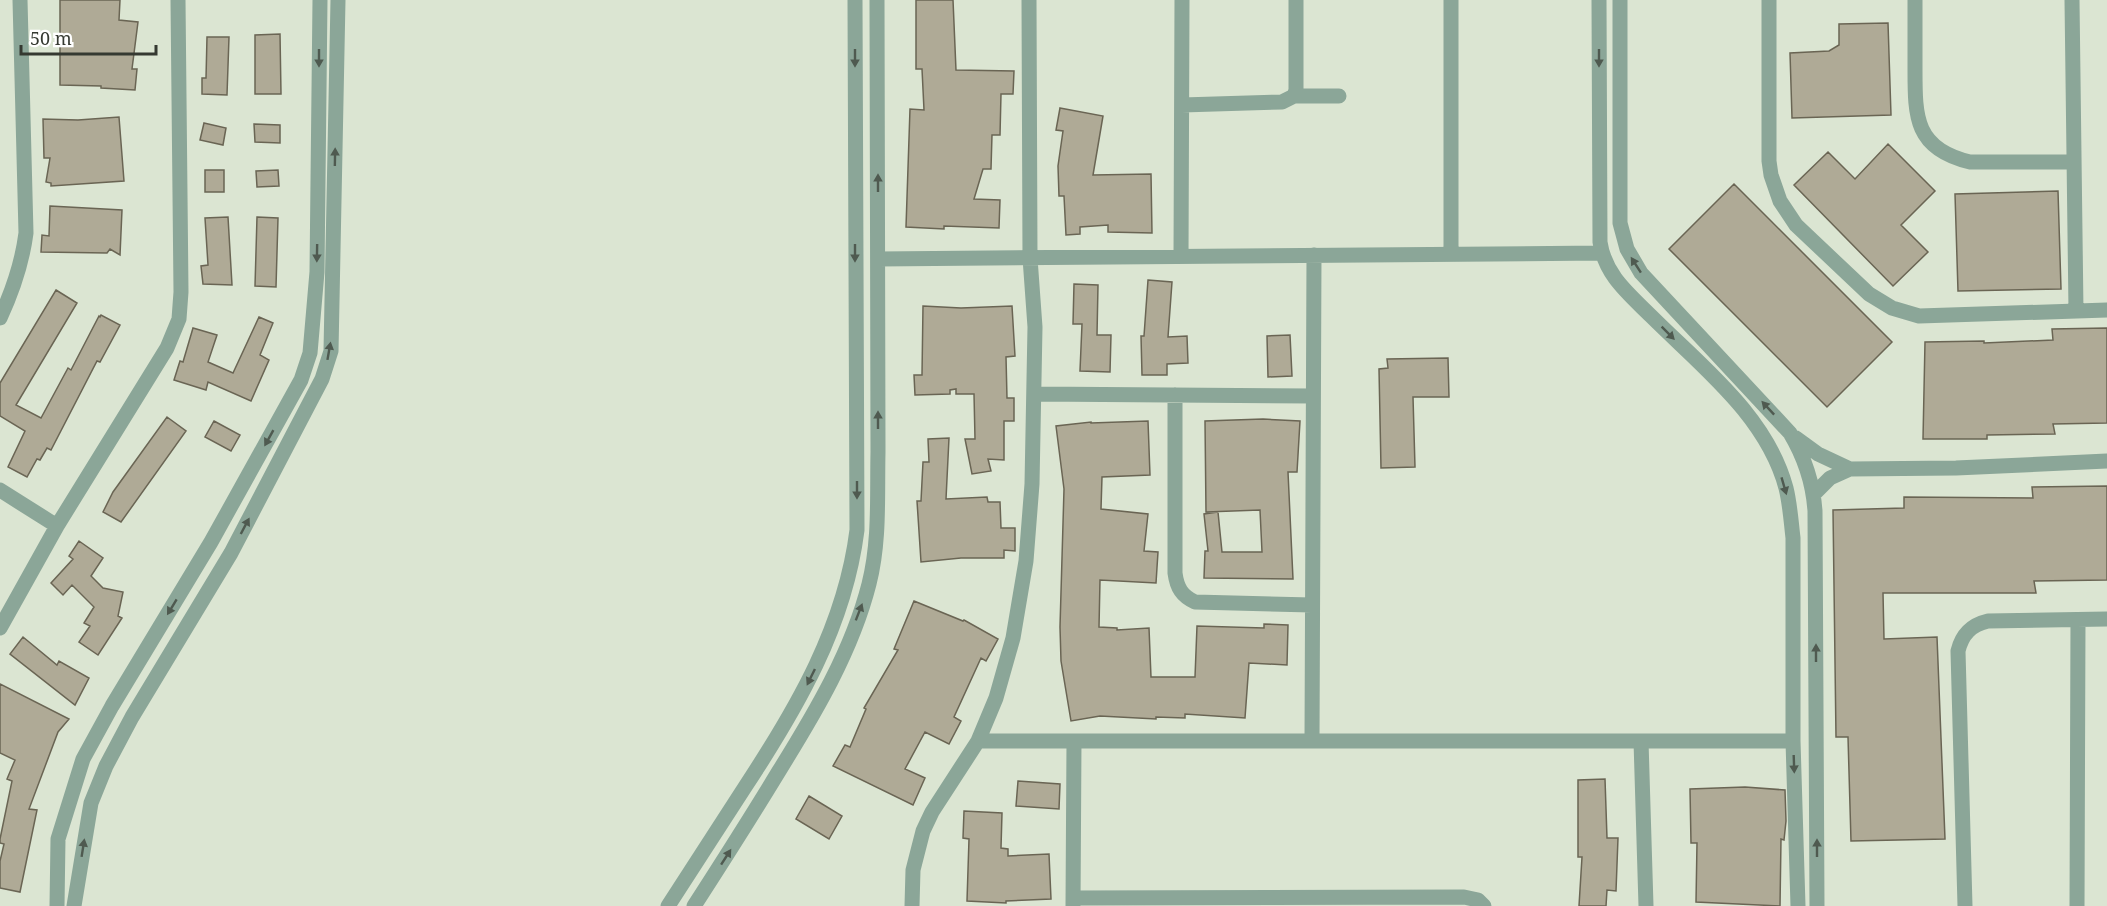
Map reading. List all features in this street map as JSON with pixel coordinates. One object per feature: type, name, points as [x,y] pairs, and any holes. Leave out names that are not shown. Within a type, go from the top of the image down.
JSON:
[{"type":"street","points":[[0,317],[19,270],[26,233],[20,0]]},
{"type":"street","points":[[0,628],[57,526],[167,348],[179,319],[182,292],[178,0]]},
{"type":"street","points":[[57,906],[58,839],[83,759],[112,706],[211,542],[301,380],[310,353],[317,272],[320,0]]},
{"type":"street","points":[[74,906],[91,803],[106,766],[132,717],[231,553],[322,379],[331,351],[338,0]]},
{"type":"street","points":[[668,906],[776,740],[805,689],[830,635],[848,584],[854,557],[857,530],[855,0]]},
{"type":"street","points":[[694,906],[812,717],[844,650],[864,600],[872,568],[877,526],[878,452],[878,0]]},
{"type":"street","points":[[912,906],[913,870],[923,831],[932,812],[978,741],[996,698],[1019,605],[1030,523],[1035,327],[1030,258],[1029,0]]},
{"type":"street","points":[[1182,0],[1182,256]]},
{"type":"street","points":[[1294,96],[1296,90],[1296,0]]},
{"type":"street","points":[[1451,0],[1452,254]]},
{"type":"street","points":[[1769,0],[1769,161],[1771,175],[1780,201],[1797,225],[1869,294],[1905,313],[1932,316],[2107,310]]},
{"type":"street","points":[[1915,0],[1916,110],[1922,129],[1936,147],[1957,159],[1970,162],[2073,162]]},
{"type":"street","points":[[2072,0],[2076,311]]},
{"type":"street","points":[[1798,906],[1791,512],[1777,462],[1765,439],[1750,418],[1618,284],[1602,253],[1599,5],[1620,5],[1620,223],[1622,236],[1633,262],[1790,433],[1818,454],[1850,469]]},
{"type":"street","points":[[1182,105],[1282,102],[1294,96],[1339,96]]},
{"type":"street","points":[[878,259],[1602,253]]},
{"type":"street","points":[[1312,741],[1314,255]]},
{"type":"street","points":[[1709,374],[1724,361]]},
{"type":"street","points":[[1035,394],[1312,396]]},
{"type":"street","points":[[1175,394],[1175,573],[1180,592],[1195,602],[1312,604]]},
{"type":"street","points":[[1790,433],[1805,462],[1814,494],[1818,906]]},
{"type":"street","points":[[856,454],[878,452]]},
{"type":"street","points":[[1814,494],[1830,478],[1850,469],[1966,468],[2107,461]]},
{"type":"street","points":[[0,490],[57,526]]},
{"type":"street","points":[[211,542],[231,553]]},
{"type":"street","points":[[2077,906],[2078,620]]},
{"type":"street","points":[[1965,906],[1958,651],[1960,642],[1971,627],[1988,621],[2107,620]]},
{"type":"street","points":[[978,741],[1794,741]]},
{"type":"street","points":[[1074,741],[1073,902],[1464,897],[1478,900],[1484,906]]},
{"type":"street","points":[[1641,741],[1646,906]]},
{"type":"building","points":[[60,0],[120,0],[119,20],[138,22],[132,69],[137,69],[135,90],[60,85]]},
{"type":"building","points":[[916,0],[953,0],[956,70],[1014,71],[1013,94],[1001,94],[1000,135],[992,135],[991,169],[983,169],[974,199],[1000,200],[999,228],[906,227],[910,109],[924,110],[922,69],[916,69]]},
{"type":"building","points":[[1888,23],[1891,115],[1792,118],[1790,53],[1829,51],[1839,45],[1839,24]]},
{"type":"building","points":[[280,34],[281,94],[255,94],[255,35]]},
{"type":"building","points":[[207,37],[229,37],[227,95],[202,94],[202,78],[206,78]]},
{"type":"building","points":[[1060,108],[1103,116],[1093,175],[1151,174],[1152,233],[1108,232],[1108,225],[1080,227],[1080,234],[1066,235],[1064,196],[1059,196],[1058,166],[1063,131],[1056,130]]},
{"type":"building","points":[[119,117],[124,181],[51,186],[51,183],[46,182],[50,158],[44,158],[43,119],[78,120]]},
{"type":"building","points":[[204,123],[226,128],[223,145],[200,140]]},
{"type":"building","points":[[254,124],[280,125],[280,143],[255,142]]},
{"type":"building","points":[[1888,144],[1935,191],[1901,225],[1928,252],[1893,286],[1794,185],[1828,152],[1855,179]]},
{"type":"building","points":[[205,170],[224,170],[224,192],[205,192]]},
{"type":"building","points":[[278,170],[279,186],[257,187],[256,171]]},
{"type":"building","points":[[1734,184],[1892,342],[1827,407],[1669,249]]},
{"type":"building","points":[[2058,191],[2061,289],[1958,291],[1955,194]]},
{"type":"building","points":[[50,206],[122,210],[120,255],[110,249],[107,253],[41,252],[42,235],[49,236]]},
{"type":"building","points":[[228,217],[232,285],[203,284],[201,266],[208,265],[205,218]]},
{"type":"building","points":[[257,217],[278,218],[276,287],[255,286]]},
{"type":"building","points":[[1148,280],[1172,282],[1168,337],[1187,336],[1188,363],[1167,364],[1167,375],[1142,375],[1141,336],[1144,336]]},
{"type":"building","points":[[1074,284],[1098,285],[1097,335],[1111,335],[1110,372],[1080,371],[1082,324],[1073,324]]},
{"type":"building","points":[[56,290],[77,303],[16,405],[41,418],[68,368],[71,370],[99,316],[120,325],[100,362],[97,361],[51,450],[47,448],[40,460],[37,459],[27,477],[8,467],[25,431],[0,416],[0,383]]},
{"type":"building","points":[[923,306],[961,308],[1012,306],[1015,356],[1006,357],[1007,398],[1014,398],[1014,421],[1004,421],[1004,460],[988,459],[991,471],[972,474],[965,439],[975,439],[974,394],[956,394],[956,389],[950,390],[950,394],[915,395],[914,375],[922,375]]},
{"type":"building","points":[[259,317],[273,323],[260,355],[269,360],[251,401],[208,382],[206,390],[174,380],[180,361],[183,362],[193,328],[217,335],[208,362],[233,373]]},
{"type":"building","points":[[2107,328],[2107,423],[2053,424],[2055,434],[1987,435],[1987,439],[1923,439],[1925,342],[1984,341],[1984,343],[2053,340],[2052,329]]},
{"type":"building","points":[[1290,335],[1292,376],[1268,377],[1267,336]]},
{"type":"building","points":[[1448,358],[1449,397],[1413,397],[1415,467],[1381,468],[1379,369],[1388,368],[1387,359]]},
{"type":"building","points":[[167,417],[186,431],[121,522],[103,512],[113,492]]},
{"type":"building","points":[[1263,419],[1300,421],[1297,472],[1288,472],[1293,579],[1204,578],[1205,551],[1208,551],[1204,514],[1218,512],[1222,552],[1262,552],[1260,510],[1206,512],[1205,421]]},
{"type":"building","points":[[214,421],[240,435],[231,451],[205,437]]},
{"type":"building","points":[[1148,421],[1150,475],[1102,477],[1101,509],[1148,514],[1144,551],[1158,552],[1156,583],[1100,580],[1099,627],[1117,628],[1117,630],[1149,628],[1151,677],[1195,677],[1197,626],[1264,628],[1264,624],[1288,625],[1287,665],[1249,663],[1245,718],[1185,714],[1185,718],[1100,716],[1071,721],[1061,661],[1064,489],[1056,426],[1091,422]]},
{"type":"building","points":[[949,438],[946,499],[987,497],[988,502],[1000,502],[1001,528],[1015,528],[1015,551],[1004,550],[1004,558],[961,558],[921,562],[917,501],[921,501],[923,462],[929,462],[928,439]]},
{"type":"building","points":[[2107,486],[2107,580],[2034,581],[2036,593],[1883,593],[1884,639],[1937,637],[1945,839],[1851,841],[1848,737],[1836,737],[1833,510],[1904,508],[1904,497],[2033,498],[2032,487]]},
{"type":"building","points":[[79,541],[103,558],[91,576],[103,588],[123,592],[118,616],[122,618],[98,655],[79,642],[90,626],[84,623],[94,607],[72,585],[63,595],[51,583],[73,559],[69,556]]},
{"type":"building","points":[[914,601],[964,620],[998,639],[986,661],[981,658],[954,717],[961,721],[949,744],[925,732],[905,769],[925,778],[913,805],[833,766],[845,745],[850,747],[866,709],[864,708],[898,650],[894,649]]},
{"type":"building","points":[[23,637],[57,665],[59,661],[89,678],[75,705],[10,654]]},
{"type":"building","points":[[0,684],[69,719],[58,732],[29,809],[37,810],[20,892],[0,888],[0,861],[4,844],[0,843],[0,839],[12,781],[7,779],[15,760],[0,753]]},
{"type":"building","points":[[1605,779],[1607,838],[1618,838],[1616,891],[1607,890],[1606,906],[1579,906],[1582,857],[1578,857],[1578,780]]},
{"type":"building","points":[[1018,781],[1060,784],[1059,809],[1016,806]]},
{"type":"building","points":[[1745,787],[1785,790],[1786,821],[1784,840],[1781,839],[1780,906],[1696,902],[1697,843],[1691,843],[1690,789]]},
{"type":"building","points":[[809,796],[842,816],[829,839],[796,819]]},
{"type":"building","points":[[964,811],[1002,813],[1001,848],[1008,849],[1008,856],[1049,854],[1051,899],[1006,901],[1006,903],[967,901],[969,839],[963,838]]}]
